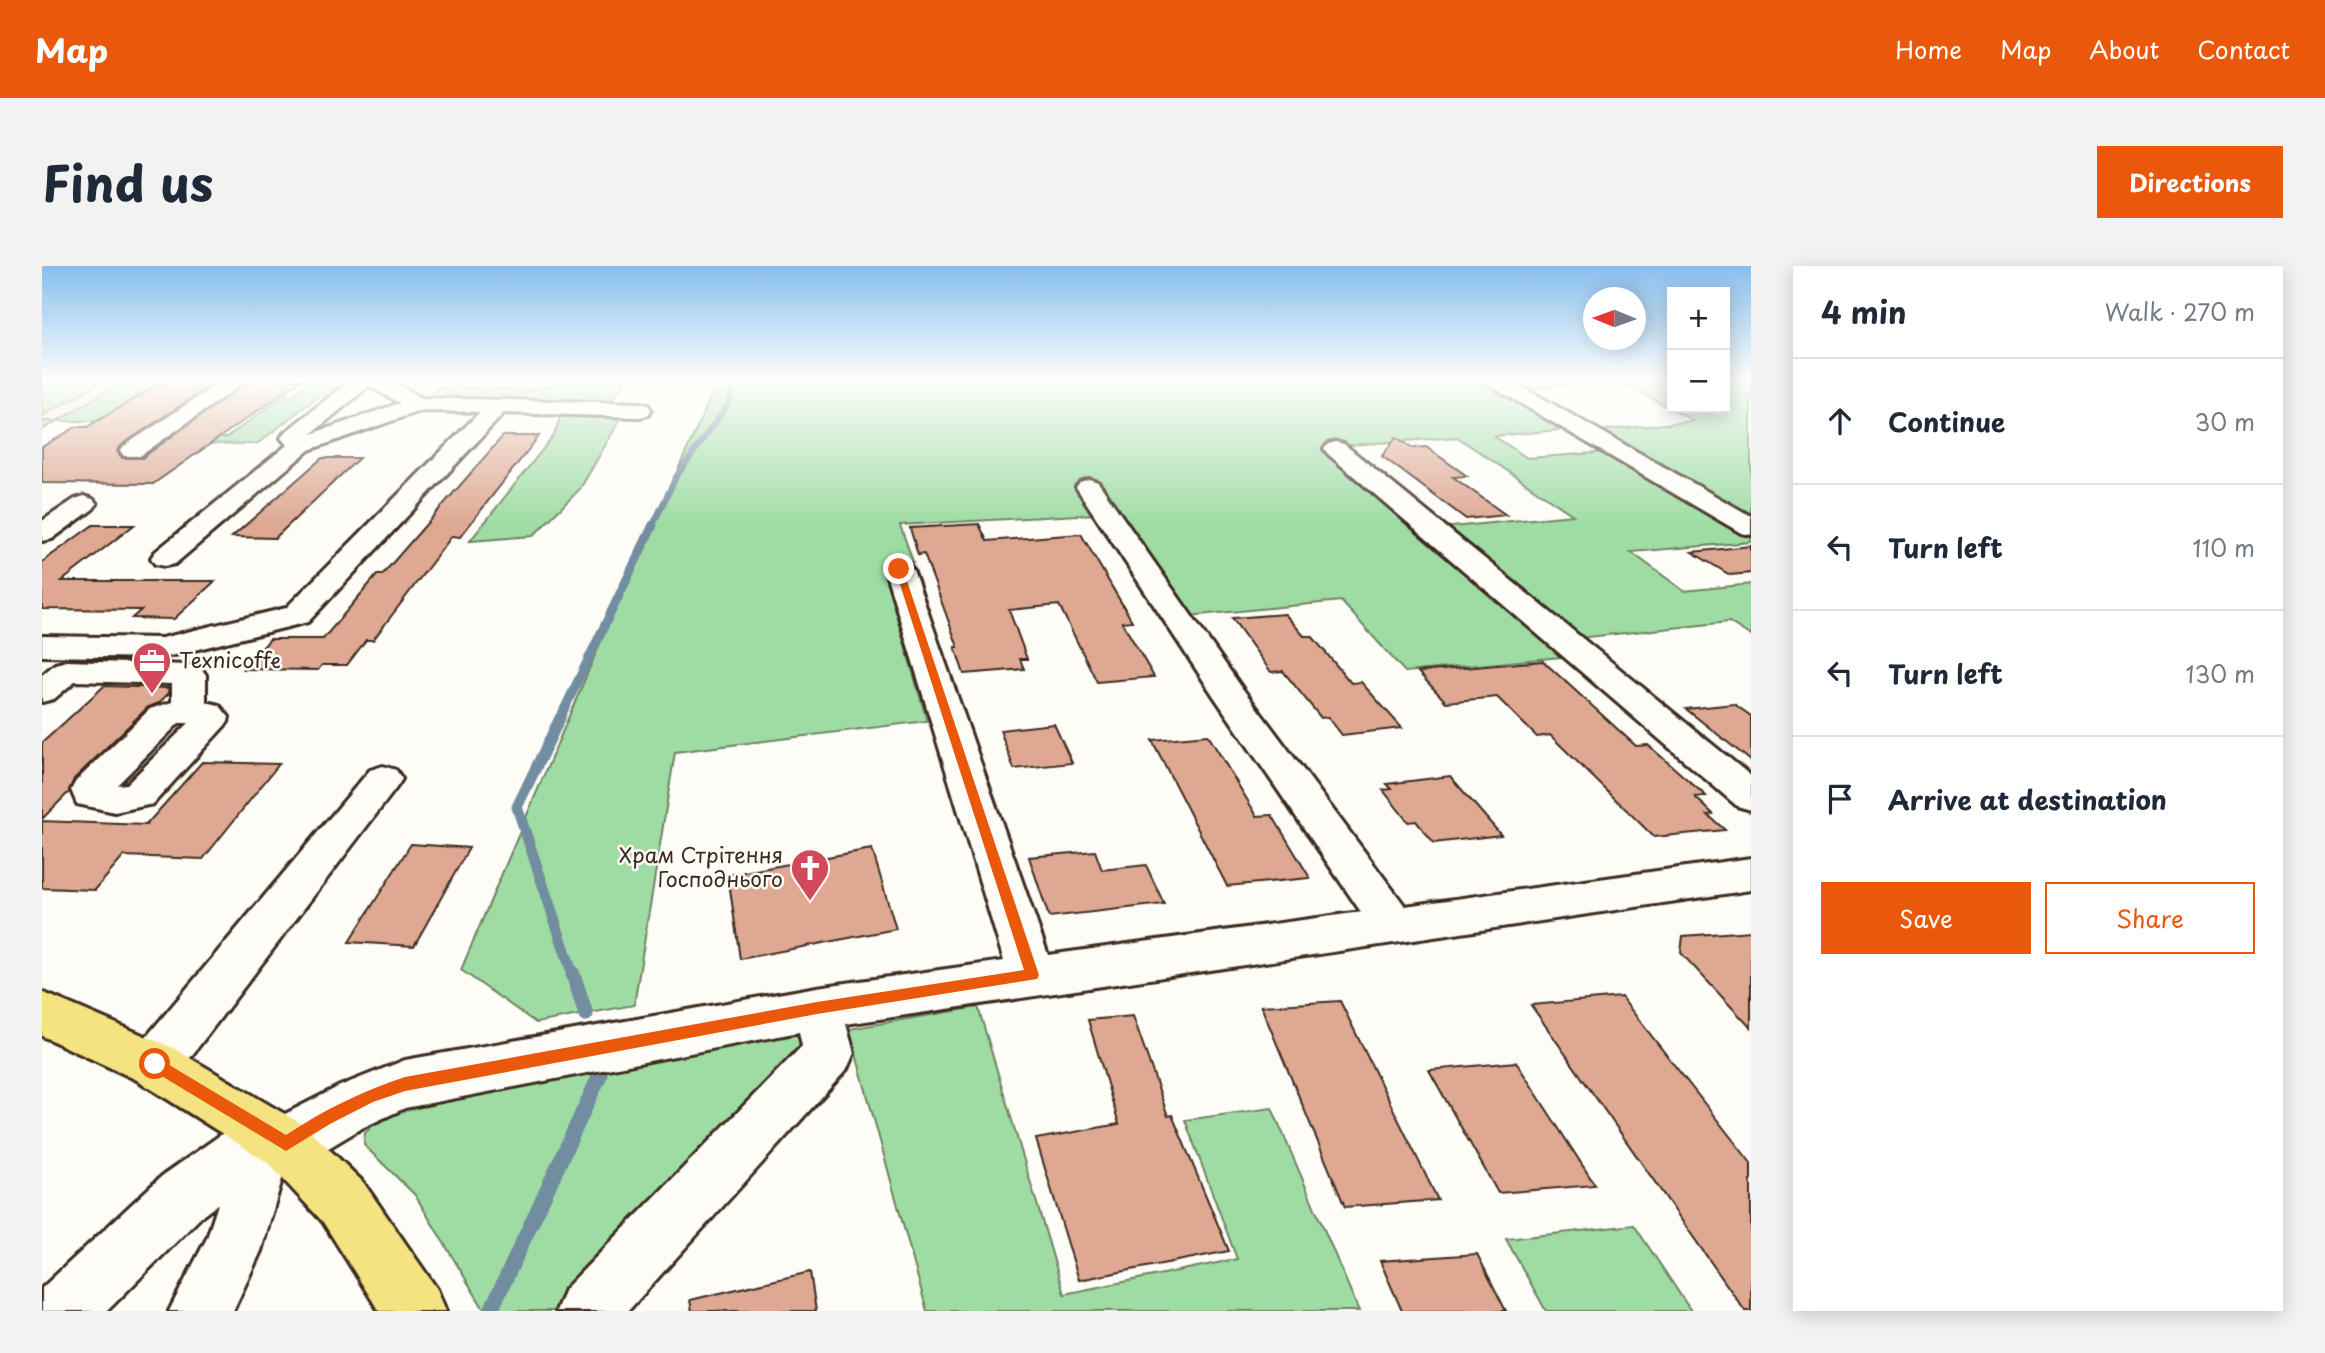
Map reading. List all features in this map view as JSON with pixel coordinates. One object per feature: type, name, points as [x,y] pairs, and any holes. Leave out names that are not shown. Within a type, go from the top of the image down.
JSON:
[{"type":"main road","points":[[42,1013],[155,1064],[277,1138],[343,1202],[415,1311]]},
{"type":"street","points":[[132,451],[167,428]]},
{"type":"street","points":[[301,445],[292,438],[305,428]]},
{"type":"street","points":[[165,558],[301,445],[350,428]]},
{"type":"street","points":[[42,646],[162,648],[298,615],[477,428]]},
{"type":"street","points":[[1578,428],[1751,527]]},
{"type":"street","points":[[1336,449],[1553,634],[1751,797]]},
{"type":"street","points":[[1089,487],[1230,695],[1395,926]]},
{"type":"street","points":[[42,533],[84,504]]},
{"type":"street","points":[[899,569],[1032,975]]},
{"type":"street","points":[[42,692],[67,671],[189,675],[189,712]]},
{"type":"street","points":[[155,1064],[383,779]]},
{"type":"street","points":[[63,1311],[182,1196],[277,1138],[405,1084],[817,1008],[1032,975],[1751,874]]},
{"type":"street","points":[[587,1311],[829,1053],[817,1008]]},
{"type":"street","points":[[200,1311],[232,1251],[277,1138]]},
{"type":"green space","points":[[240,428],[278,428],[257,444],[157,443],[165,438],[226,438]]},
{"type":"green space","points":[[557,428],[615,428],[580,489],[533,536],[470,541],[554,435]]},
{"type":"green space","points":[[697,428],[1568,428],[1570,429],[1494,436],[1527,458],[1609,452],[1751,536],[1751,542],[1631,552],[1684,591],[1751,584],[1751,636],[1729,622],[1578,638],[1441,528],[1573,515],[1457,437],[1324,447],[1559,645],[1561,657],[1405,672],[1341,601],[1189,616],[1098,482],[1075,484],[1095,514],[900,525],[913,562],[882,566],[927,721],[675,752],[634,1005],[536,1023],[461,970],[607,627]]},
{"type":"green space","points":[[1628,428],[1751,428],[1751,518],[1597,431]]},
{"type":"green space","points":[[978,1007],[1064,1294],[1237,1259],[1185,1120],[1272,1108],[1359,1311],[927,1311],[849,1029]]},
{"type":"green space","points":[[807,1025],[806,1056],[573,1311],[485,1311],[415,1195],[364,1145],[365,1133],[375,1123],[409,1104]]},
{"type":"green space","points":[[1634,1225],[1691,1311],[1546,1311],[1506,1239]]},
{"type":"building","points":[[75,428],[147,428],[117,451],[122,458],[142,458],[184,428],[233,428],[153,484],[42,483],[42,447]]},
{"type":"building","points":[[503,436],[539,436],[460,537],[452,536],[373,640],[366,640],[347,665],[322,665],[318,670],[243,669],[270,639],[323,639]]},
{"type":"building","points":[[1396,437],[1413,448],[1426,447],[1467,476],[1453,477],[1506,515],[1466,519],[1382,456]]},
{"type":"building","points":[[322,458],[359,458],[275,538],[232,537]]},
{"type":"building","points":[[979,524],[987,541],[1081,534],[1132,621],[1122,622],[1154,677],[1097,682],[1059,605],[1009,610],[1027,659],[1020,659],[1024,669],[964,674],[955,647],[958,647],[924,554],[918,555],[910,528]]},
{"type":"building","points":[[93,525],[134,525],[62,581],[215,581],[174,619],[132,618],[141,610],[42,609],[42,562]]},
{"type":"building","points":[[1751,546],[1751,573],[1730,575],[1692,552]]},
{"type":"building","points":[[1285,614],[1304,636],[1312,636],[1351,683],[1361,682],[1402,728],[1342,735],[1328,717],[1321,718],[1283,671],[1271,672],[1232,618]]},
{"type":"building","points":[[1543,661],[1636,746],[1648,745],[1706,796],[1695,797],[1713,814],[1708,815],[1725,830],[1654,837],[1550,735],[1537,737],[1497,697],[1446,702],[1418,672]]},
{"type":"building","points":[[104,686],[169,688],[169,693],[159,703],[148,707],[74,779],[69,792],[42,819],[42,743]]},
{"type":"building","points":[[1734,704],[1751,716],[1751,761],[1686,709]]},
{"type":"building","points":[[1054,724],[1072,763],[1014,769],[1000,730]]},
{"type":"building","points":[[1208,735],[1257,816],[1272,815],[1310,878],[1227,886],[1152,740]]},
{"type":"building","points":[[202,762],[279,764],[203,859],[124,856],[95,890],[42,888],[42,821],[146,825]]},
{"type":"building","points":[[1450,776],[1501,835],[1434,843],[1416,821],[1408,822],[1383,790],[1392,789],[1387,784]]},
{"type":"building","points":[[411,844],[469,848],[414,946],[349,942]]},
{"type":"building","name":"Храм Стрітення Господнього","points":[[872,849],[896,929],[740,959],[728,875]]},
{"type":"building","points":[[1095,851],[1102,870],[1146,865],[1164,904],[1049,917],[1029,857]]},
{"type":"building","points":[[1751,931],[1751,1028],[1681,953],[1683,936]]},
{"type":"building","points":[[1621,997],[1751,1163],[1751,1311],[1745,1311],[1531,1005]]},
{"type":"building","points":[[1340,1001],[1438,1200],[1345,1207],[1261,1006]]},
{"type":"building","points":[[1133,1016],[1168,1116],[1172,1115],[1229,1251],[1079,1280],[1036,1139],[1119,1124],[1088,1020]]},
{"type":"building","points":[[1516,1062],[1595,1185],[1498,1193],[1429,1070]]},
{"type":"building","points":[[1477,1254],[1506,1311],[1402,1311],[1380,1261]]},
{"type":"building","points":[[810,1272],[816,1311],[692,1311],[690,1300]]},
{"type":"waterway","points":[[652,527],[676,477],[711,428]]},
{"type":"waterway","points":[[559,720],[653,525]]},
{"type":"waterway","points":[[560,718],[517,807],[573,975]]},
{"type":"waterway","points":[[573,974],[586,1014]]},
{"type":"waterway","points":[[492,1308],[600,1075]]},
{"type":"place","name":"Texnicoffe","points":[[152,695]]},
{"type":"place","name":"Храм Стрітення Господнього","points":[[810,902]]},
{"type":"route","points":[[155,1064],[286,1144],[324,1119],[369,1096],[405,1084],[817,1008],[1032,975],[899,569]]}]
